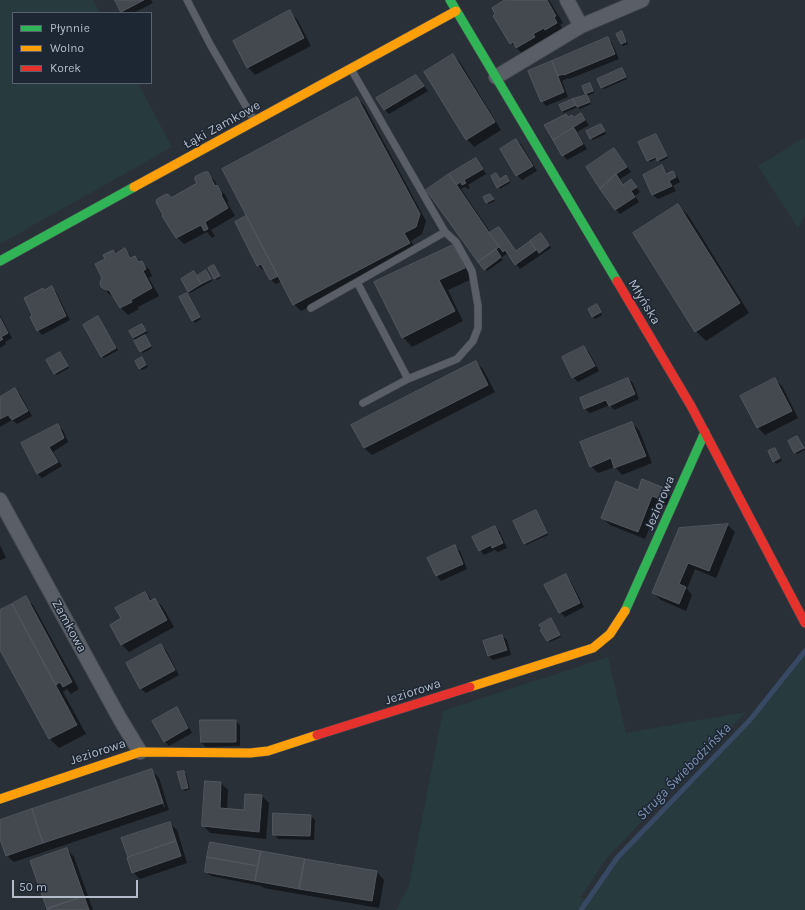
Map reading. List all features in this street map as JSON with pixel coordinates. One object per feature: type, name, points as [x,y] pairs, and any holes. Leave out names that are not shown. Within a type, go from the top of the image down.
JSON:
[{"type":"street","name":"Młyńska","points":[[450,0],[705,432],[805,623]]},
{"type":"street","points":[[567,0],[581,26]]},
{"type":"street","points":[[496,77],[581,26],[642,0]]},
{"type":"street","name":"Łąki Zamkowe","points":[[0,261],[456,12]]},
{"type":"street","name":"Jeziorowa","points":[[0,799],[140,752],[250,753],[268,751],[593,648],[605,640],[616,629],[629,604],[705,432]]},
{"type":"street","name":"Zamkowa","points":[[0,500],[120,719],[140,752]]},
{"type":"lane","points":[[187,0],[211,46],[255,122]]},
{"type":"lane","points":[[351,69],[445,232],[456,242],[472,271],[478,306],[478,328],[473,341],[457,359],[408,379],[363,403]]},
{"type":"lane","points":[[311,308],[445,232]]},
{"type":"lane","points":[[357,282],[408,379]]},
{"type":"green space","points":[[0,0],[93,0],[99,12],[12,12],[12,84],[139,84],[172,147],[0,244]]},
{"type":"green space","points":[[805,137],[805,215],[798,228],[758,166]]},
{"type":"green space","points":[[803,654],[805,658],[805,910],[396,910],[409,886],[443,711],[608,657],[626,733],[746,712],[606,859],[580,898],[588,899],[617,858],[750,720]]},
{"type":"building","points":[[115,0],[144,0],[121,12]]},
{"type":"building","points":[[505,0],[547,0],[556,16],[554,17],[557,23],[545,30],[544,28],[533,34],[535,37],[516,48],[513,42],[510,44],[493,16],[495,14],[492,8]]},
{"type":"building","points":[[290,10],[304,38],[247,68],[233,41]]},
{"type":"building","points":[[622,31],[626,42],[621,44],[616,34]]},
{"type":"building","points":[[608,37],[615,54],[564,75],[558,76],[552,61]]},
{"type":"building","points":[[453,54],[495,122],[466,140],[424,72]]},
{"type":"building","points":[[552,61],[564,92],[541,102],[528,71]]},
{"type":"building","points":[[622,68],[626,77],[601,88],[597,79]]},
{"type":"building","points":[[416,75],[424,86],[384,110],[376,98]]},
{"type":"building","points":[[590,83],[593,91],[585,94],[582,86]]},
{"type":"building","points":[[587,95],[590,102],[577,107],[573,99]]},
{"type":"building","points":[[357,97],[420,214],[416,227],[404,233],[410,243],[293,305],[222,169]]},
{"type":"building","points":[[573,99],[576,105],[562,111],[559,105]]},
{"type":"building","points":[[581,113],[585,120],[553,140],[544,125],[566,114],[568,117],[572,115],[574,117]]},
{"type":"building","points":[[601,124],[605,131],[590,139],[586,131]]},
{"type":"building","points":[[574,128],[583,144],[562,156],[553,140]]},
{"type":"building","points":[[656,134],[667,156],[657,161],[656,157],[647,161],[638,142]]},
{"type":"building","points":[[516,139],[533,166],[516,176],[500,149]]},
{"type":"building","points":[[614,148],[627,167],[616,174],[600,189],[586,167]]},
{"type":"building","points":[[476,158],[483,169],[464,180],[466,183],[462,185],[461,182],[456,185],[449,174]]},
{"type":"building","points":[[662,165],[666,174],[673,171],[676,177],[669,181],[672,186],[652,195],[643,175]]},
{"type":"building","points":[[208,172],[215,186],[217,185],[228,208],[205,222],[208,229],[204,231],[201,225],[176,238],[162,216],[163,215],[156,202],[157,199],[166,194],[171,198],[197,183],[195,177]]},
{"type":"building","points":[[496,173],[500,179],[506,175],[509,181],[497,188],[491,176]]},
{"type":"building","points":[[449,174],[499,247],[478,262],[426,190]]},
{"type":"building","points":[[616,174],[623,185],[631,179],[637,187],[631,191],[635,197],[615,210],[600,189]]},
{"type":"building","points":[[490,194],[494,199],[486,203],[483,197]]},
{"type":"building","points":[[678,204],[740,303],[695,332],[633,233]]},
{"type":"building","points":[[246,216],[278,276],[270,280],[261,264],[257,266],[235,222]]},
{"type":"building","points":[[499,227],[516,251],[530,241],[536,250],[515,265],[505,250],[503,252],[489,233]]},
{"type":"building","points":[[541,233],[549,245],[539,253],[530,241]]},
{"type":"building","points":[[453,245],[465,268],[439,280],[455,311],[402,338],[374,282]]},
{"type":"building","points":[[125,248],[130,258],[135,256],[138,262],[142,261],[146,269],[143,271],[152,288],[131,300],[132,302],[120,308],[109,290],[101,287],[100,282],[102,278],[95,264],[105,259],[103,255],[113,250],[115,254]]},
{"type":"building","points":[[496,249],[501,257],[484,270],[478,262]]},
{"type":"building","points":[[214,265],[220,276],[214,279],[208,268]]},
{"type":"building","points":[[206,270],[211,279],[201,284],[197,276]]},
{"type":"building","points":[[194,271],[201,284],[188,292],[181,279]]},
{"type":"building","points":[[52,286],[66,316],[37,331],[30,317],[32,315],[24,298],[43,288],[44,290]]},
{"type":"building","points":[[187,293],[200,317],[192,321],[179,297]]},
{"type":"building","points":[[597,304],[601,312],[592,317],[588,309]]},
{"type":"building","points":[[98,316],[116,348],[101,357],[83,325]]},
{"type":"building","points":[[0,318],[8,333],[1,337],[3,339],[0,341]]},
{"type":"building","points":[[142,324],[146,331],[133,338],[129,331]]},
{"type":"building","points":[[145,335],[151,346],[140,352],[134,341]]},
{"type":"building","points":[[584,346],[595,366],[572,378],[562,357]]},
{"type":"building","points":[[60,352],[68,366],[54,374],[46,360]]},
{"type":"building","points":[[142,357],[146,365],[139,369],[135,361]]},
{"type":"building","points":[[476,361],[488,385],[364,448],[351,425]]},
{"type":"building","points":[[628,378],[635,394],[609,406],[606,400],[584,409],[580,398]]},
{"type":"building","points":[[775,378],[792,411],[757,428],[740,396]]},
{"type":"building","points":[[15,388],[28,411],[12,420],[8,415],[0,419],[0,397]]},
{"type":"building","points":[[632,422],[646,456],[614,468],[611,458],[590,467],[580,442]]},
{"type":"building","points":[[58,424],[64,438],[49,447],[58,462],[37,474],[21,443]]},
{"type":"building","points":[[797,436],[804,448],[794,453],[788,441]]},
{"type":"building","points":[[775,448],[780,458],[773,462],[768,451]]},
{"type":"building","points":[[642,479],[664,488],[660,499],[652,496],[638,532],[601,518],[616,481],[638,490]]},
{"type":"building","points":[[536,510],[547,533],[524,544],[513,521]]},
{"type":"building","points":[[728,524],[709,571],[688,563],[679,584],[686,587],[679,604],[652,593],[679,528]]},
{"type":"building","points":[[495,526],[503,543],[492,548],[491,545],[479,551],[472,537]]},
{"type":"building","points":[[455,545],[463,564],[436,576],[427,558]]},
{"type":"building","points":[[566,574],[580,603],[559,613],[544,585]]},
{"type":"building","points":[[145,592],[150,601],[155,598],[167,620],[121,645],[110,625],[121,618],[115,608]]},
{"type":"building","points":[[26,596],[72,682],[63,687],[60,682],[56,685],[12,604]]},
{"type":"building","points":[[12,604],[77,725],[49,739],[0,650],[0,610]]},
{"type":"building","points":[[551,618],[560,635],[547,641],[540,630],[542,629],[539,625]]},
{"type":"building","points":[[502,635],[507,650],[488,656],[483,641]]},
{"type":"building","points":[[161,644],[175,670],[140,689],[126,663]]},
{"type":"building","points":[[177,707],[188,728],[164,742],[152,721]]},
{"type":"building","points":[[200,720],[236,720],[236,742],[201,742]]},
{"type":"building","points":[[152,769],[163,803],[43,843],[32,809]]},
{"type":"building","points":[[184,771],[188,788],[182,789],[177,772]]},
{"type":"building","points":[[205,781],[221,782],[220,808],[244,810],[245,794],[262,795],[259,832],[202,826]]},
{"type":"building","points":[[32,809],[43,843],[6,856],[0,839],[0,820]]},
{"type":"building","points":[[273,813],[311,815],[310,836],[273,835]]},
{"type":"building","points":[[170,822],[176,841],[128,857],[121,838]]},
{"type":"building","points":[[176,841],[181,856],[132,873],[127,858]]},
{"type":"building","points":[[210,842],[261,851],[258,866],[207,857]]},
{"type":"building","points":[[67,848],[84,896],[47,909],[30,861]]},
{"type":"building","points":[[261,851],[305,859],[299,889],[255,881]]},
{"type":"building","points":[[207,857],[258,866],[255,881],[205,872]]},
{"type":"building","points":[[305,859],[377,871],[372,901],[299,889]]},
{"type":"building","points":[[84,896],[89,910],[47,909]]},
{"type":"waterway","name":"Struga Świebodzińska","points":[[581,910],[617,858],[750,720],[805,651]]},
{"type":"traffic: fast","points":[[450,0],[617,281]]},
{"type":"traffic: fast","points":[[0,261],[134,187]]},
{"type":"traffic: fast","points":[[625,611],[705,432]]},
{"type":"traffic: slow","points":[[134,187],[456,11]]},
{"type":"traffic: slow","points":[[470,687],[593,648],[610,634],[625,611]]},
{"type":"traffic: slow","points":[[0,799],[140,752],[250,753],[268,751],[317,735]]},
{"type":"traffic: jam","points":[[617,281],[691,406],[805,623]]},
{"type":"traffic: jam","points":[[317,735],[470,687]]}]
